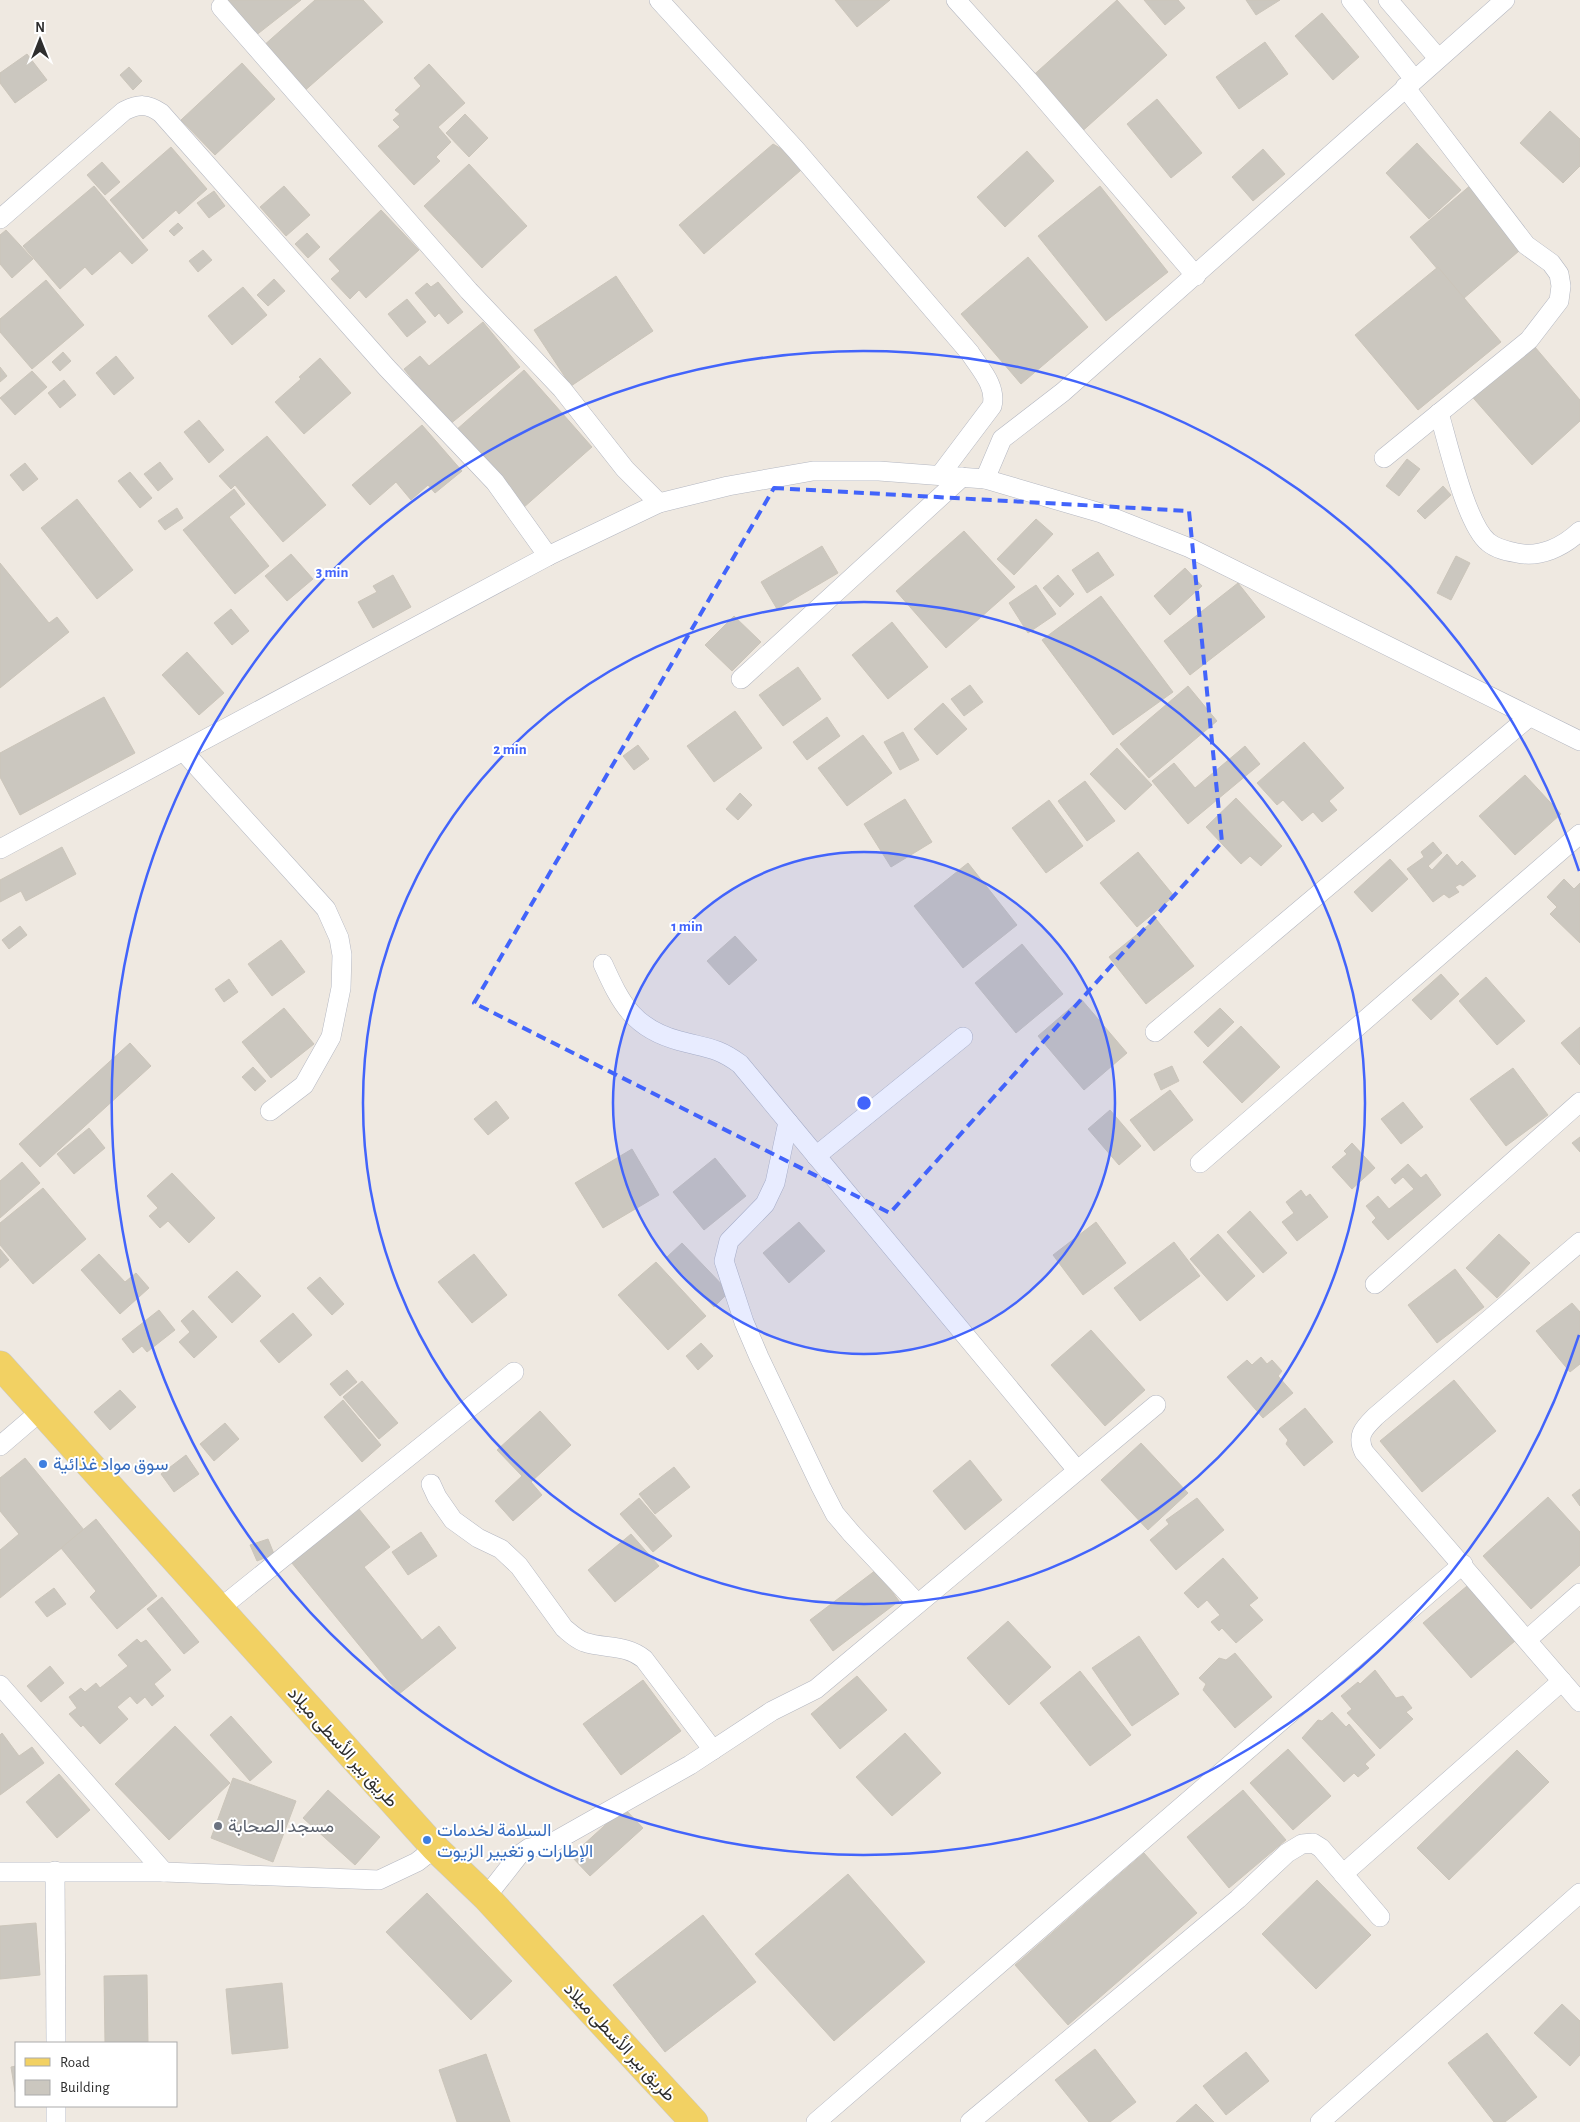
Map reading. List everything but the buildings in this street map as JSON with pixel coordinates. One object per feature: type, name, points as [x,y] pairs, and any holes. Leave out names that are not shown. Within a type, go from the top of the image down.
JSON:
[{"type":"main road","name":"طريق بير الأسطى ميلاد","points":[[0,1365],[435,1848],[486,1898],[694,2122]]},
{"type":"street","points":[[659,0],[808,164],[970,353],[991,385],[995,396],[992,406],[940,475]]},
{"type":"street","points":[[956,0],[1028,80],[1196,276]]},
{"type":"street","points":[[1350,0],[1526,245],[1551,262],[1559,274],[1561,286],[1559,302],[1529,340],[1384,458]]},
{"type":"street","points":[[1388,0],[1438,58]]},
{"type":"street","points":[[985,479],[1002,439],[1063,392],[1196,276],[1505,0]]},
{"type":"street","points":[[221,7],[463,283],[562,389],[624,469],[659,503]]},
{"type":"street","points":[[0,219],[124,111],[138,104],[150,105],[161,113],[388,368],[496,482],[548,556]]},
{"type":"street","points":[[1439,413],[1474,525],[1488,542],[1502,550],[1528,555],[1558,547],[1580,531]]},
{"type":"street","points":[[0,849],[548,556],[659,503],[728,486],[814,471],[940,475],[985,479],[1101,513],[1190,548],[1580,741]]},
{"type":"street","points":[[741,679],[962,477]]},
{"type":"street","points":[[1155,1032],[1529,717]]},
{"type":"street","points":[[184,752],[326,909],[339,938],[342,955],[340,988],[331,1037],[304,1085],[270,1112]]},
{"type":"street","points":[[1200,1163],[1580,834]]},
{"type":"street","points":[[602,964],[617,996],[628,1012],[640,1024],[678,1041],[723,1051],[740,1064],[1077,1470]]},
{"type":"street","points":[[816,1156],[963,1037]]},
{"type":"street","points":[[1375,1284],[1580,1102]]},
{"type":"street","points":[[788,1122],[775,1183],[765,1204],[729,1241],[724,1260],[744,1322],[759,1358],[820,1488],[836,1514],[852,1534],[917,1603]]},
{"type":"street","points":[[1580,1242],[1362,1430],[1360,1442],[1364,1452],[1528,1639],[1580,1702]]},
{"type":"street","points":[[219,1609],[514,1372]]},
{"type":"street","points":[[486,1898],[519,1855],[529,1848],[550,1844],[713,1750],[772,1710],[816,1689],[1156,1405]]},
{"type":"street","points":[[0,1446],[42,1410]]},
{"type":"street","points":[[432,1484],[454,1520],[478,1538],[510,1556],[564,1628],[583,1642],[622,1648],[635,1652],[644,1660],[713,1750]]},
{"type":"street","points":[[816,2122],[1463,1564]]},
{"type":"street","points":[[1528,1639],[1580,1593]]},
{"type":"street","points":[[1343,1874],[1562,1681]]},
{"type":"street","points":[[0,1685],[164,1872]]},
{"type":"street","points":[[970,2122],[1238,1899],[1287,1853],[1302,1844],[1312,1843],[1321,1848],[1380,1917]]},
{"type":"street","points":[[0,1872],[164,1872],[379,1880],[417,1862],[435,1848]]},
{"type":"street","points":[[55,1871],[56,2042]]},
{"type":"street","points":[[1320,2122],[1580,1893]]},
{"type":"street","points":[[56,2107],[56,2122]]},
{"type":"highlighted area","points":[[774,488],[1189,511],[1222,842],[890,1213],[474,1003]]},
{"type":"place","name":"سوق مواد غذائية","points":[[43,1464]]},
{"type":"place","name":"مسجد الصحابة","points":[[218,1826]]},
{"type":"place","name":"السلامة لخدمات الإطارات و تغيير الزيوت","points":[[427,1840]]}]
